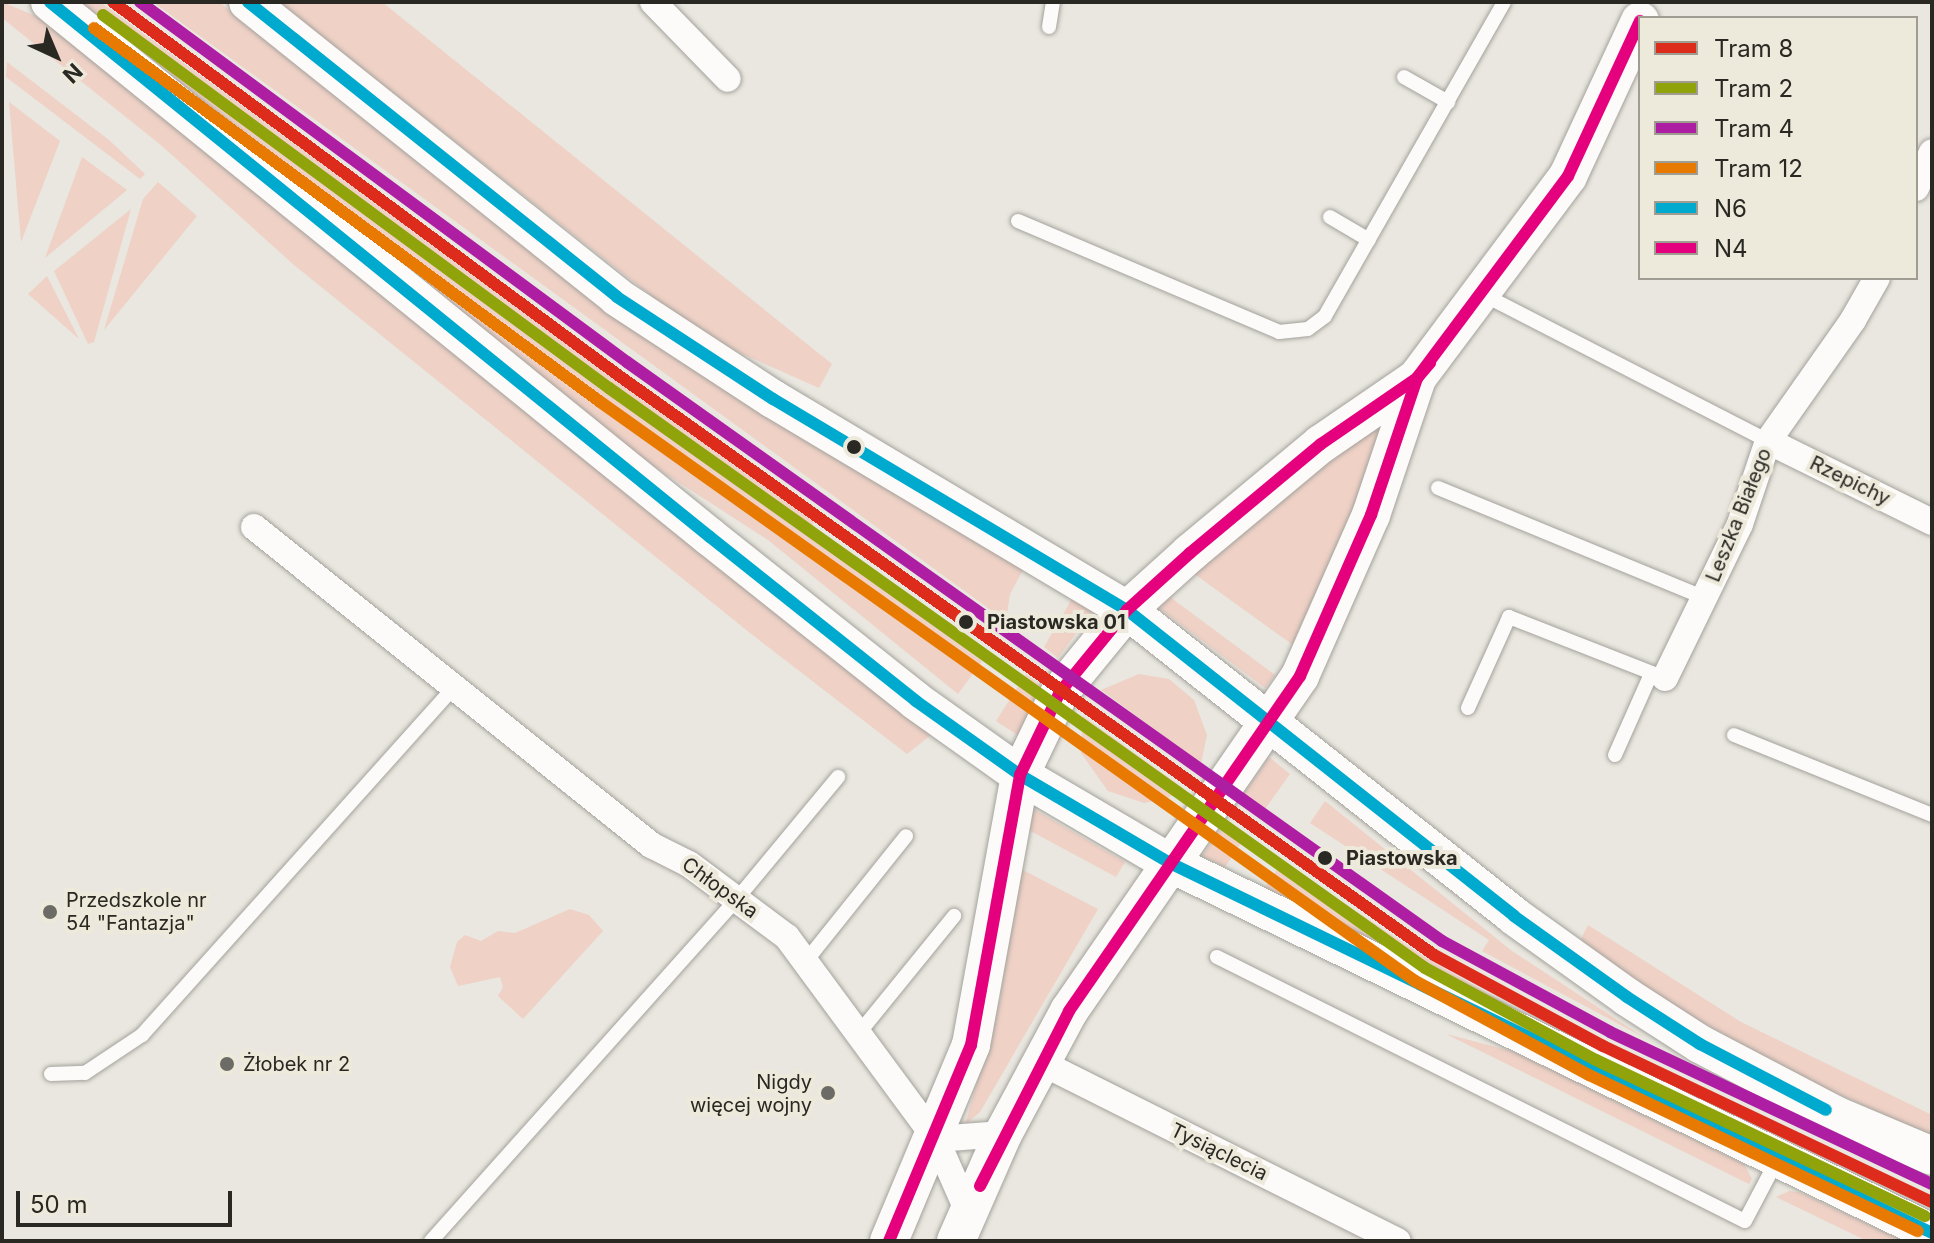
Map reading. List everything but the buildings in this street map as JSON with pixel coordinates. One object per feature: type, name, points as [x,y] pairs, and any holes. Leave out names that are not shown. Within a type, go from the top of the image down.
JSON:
[{"type":"main road","points":[[50,2],[771,586],[1020,775],[1170,863],[1776,1162],[1932,1233]]},
{"type":"main road","points":[[248,2],[617,297],[773,399],[1127,610],[1272,719],[1514,916],[1627,997],[1700,1044],[1835,1115],[1932,1156]]},
{"type":"main road","points":[[889,1241],[936,1139],[975,1031],[1020,775],[1070,676],[1127,610],[1321,444],[1417,378],[1484,295],[1568,176],[1638,26]]},
{"type":"main road","points":[[962,1226],[1003,1134],[1040,1062],[1170,863],[1300,676],[1371,515],[1417,378]]},
{"type":"street","points":[[653,2],[728,79]]},
{"type":"street","points":[[1918,184],[1932,152]]},
{"type":"street","name":"Leszka Białego","points":[[1658,676],[1705,598],[1740,524],[1768,441],[1837,345],[1876,280]]},
{"type":"street","name":"Rzepichy","points":[[1768,441],[1932,522]]},
{"type":"street","name":"Chłopska","points":[[254,527],[651,845],[689,864],[787,937],[936,1139]]},
{"type":"street","name":"Tysiąclecia","points":[[1040,1062],[1398,1241]]},
{"type":"street","points":[[962,1226],[936,1139],[1003,1134]]},
{"type":"lane","points":[[1049,27],[1053,2]]},
{"type":"lane","points":[[1018,221],[1279,332],[1296,334],[1325,316],[1504,2]]},
{"type":"lane","points":[[1404,77],[1448,102]]},
{"type":"lane","points":[[1330,217],[1369,240]]},
{"type":"lane","points":[[1484,295],[1768,441]]},
{"type":"lane","points":[[1438,488],[1705,598]]},
{"type":"lane","points":[[1468,708],[1509,617],[1658,676],[1615,755]]},
{"type":"lane","points":[[51,1074],[85,1073],[142,1035],[453,688]]},
{"type":"lane","points":[[1734,735],[1932,815]]},
{"type":"lane","points":[[431,1241],[736,900],[838,777]]},
{"type":"lane","points":[[806,961],[906,836]]},
{"type":"lane","points":[[859,1033],[954,916]]},
{"type":"lane","points":[[1217,957],[1745,1221],[1776,1162]]},
{"type":"shaded area","points":[[2,2],[38,17],[931,735],[907,754],[750,633],[294,265],[162,146],[2,18]]},
{"type":"shaded area","points":[[75,2],[100,2],[814,522],[807,534],[982,661],[958,694],[768,540],[641,458]]},
{"type":"shaded area","points":[[153,2],[219,2],[497,225],[1024,568],[1010,594],[1006,621]]},
{"type":"shaded area","points":[[277,2],[382,2],[832,364],[819,388],[713,341],[686,323]]},
{"type":"shaded area","points":[[7,62],[109,140],[145,174],[140,179],[6,77]]},
{"type":"shaded area","points":[[9,102],[60,141],[21,242]]},
{"type":"shaded area","points":[[82,157],[127,190],[45,258]]},
{"type":"shaded area","points":[[158,182],[197,216],[104,330],[143,199]]},
{"type":"shaded area","points":[[131,209],[94,342],[88,344],[54,271]]},
{"type":"shaded area","points":[[47,276],[79,339],[28,294]]},
{"type":"shaded area","points":[[1395,416],[1293,645],[1193,573],[1341,450]]},
{"type":"shaded area","points":[[1073,597],[1093,610],[1058,658],[1044,647]]},
{"type":"shaded area","points":[[1170,597],[1275,675],[1265,688],[1159,608]]},
{"type":"shaded area","points":[[1026,674],[1040,685],[1019,736],[996,721]]},
{"type":"shaded area","points":[[1139,674],[1169,679],[1194,700],[1207,735],[1201,763],[1101,690]]},
{"type":"shaded area","points":[[1083,716],[1183,788],[1168,798],[1144,803],[1108,791],[1081,753]]},
{"type":"shaded area","points":[[1269,757],[1290,774],[1265,809],[1243,794]]},
{"type":"shaded area","points":[[1325,801],[1512,951],[1645,1038],[1482,951],[1489,940],[1310,823]]},
{"type":"shaded area","points":[[1030,807],[1125,862],[1116,877],[1027,829]]},
{"type":"shaded area","points":[[1227,820],[1247,834],[1225,867],[1202,856]]},
{"type":"shaded area","points":[[1282,862],[1431,961],[1543,1024],[1264,889]]},
{"type":"shaded area","points":[[1019,868],[1098,909],[980,1112],[965,1125],[1000,999]]},
{"type":"shaded area","points":[[570,909],[589,915],[603,931],[523,1019],[498,996],[503,987],[500,977],[458,986],[450,967],[457,942],[465,935],[481,941],[498,931],[515,933]]},
{"type":"shaded area","points":[[1588,925],[1741,1022],[1932,1115],[1932,1136],[1802,1078],[1673,1006],[1579,943]]},
{"type":"shaded area","points":[[1446,1034],[1515,1052],[1744,1164],[1752,1179],[1749,1184]]},
{"type":"shaded area","points":[[1789,1191],[1799,1192],[1904,1241],[1867,1241],[1776,1197]]},
{"type":"tram line","name":"8","points":[[113,2],[618,375],[1434,955],[1603,1046],[1932,1202]]},
{"type":"tram line","name":"4","points":[[140,2],[627,362],[1442,941],[1610,1032],[1932,1184]]},
{"type":"tram line","name":"2","points":[[103,15],[609,388],[1425,968],[1596,1060],[1925,1216]]},
{"type":"tram line","name":"12","points":[[94,28],[599,401],[1415,981],[1589,1075],[1918,1231]]},
{"type":"transit line","name":"N6","points":[[50,2],[710,537],[916,701],[1020,775],[1170,863],[1932,1233]]},
{"type":"transit line","name":"N6","points":[[248,2],[617,297],[773,399],[1127,610],[1514,916],[1627,997],[1700,1044],[1826,1110]]},
{"type":"transit line","name":"N4","points":[[889,1241],[971,1045],[1020,775],[1060,692],[1127,610],[1190,553],[1321,444],[1417,378],[1568,176],[1638,25]]},
{"type":"transit line","name":"N4","points":[[980,1186],[1069,1011],[1300,676],[1371,515],[1417,378],[1430,363]]},
{"type":"place","name":"Piastowska 01","points":[[966,622]]},
{"type":"place","name":"Piastowska","points":[[1325,858]]},
{"type":"place","name":"Przedszkole nr 54 \"Fantazja\"","points":[[50,912]]},
{"type":"place","name":"Żłobek nr 2","points":[[227,1064]]},
{"type":"place","name":"Nigdy więcej wojny","points":[[828,1093]]}]
